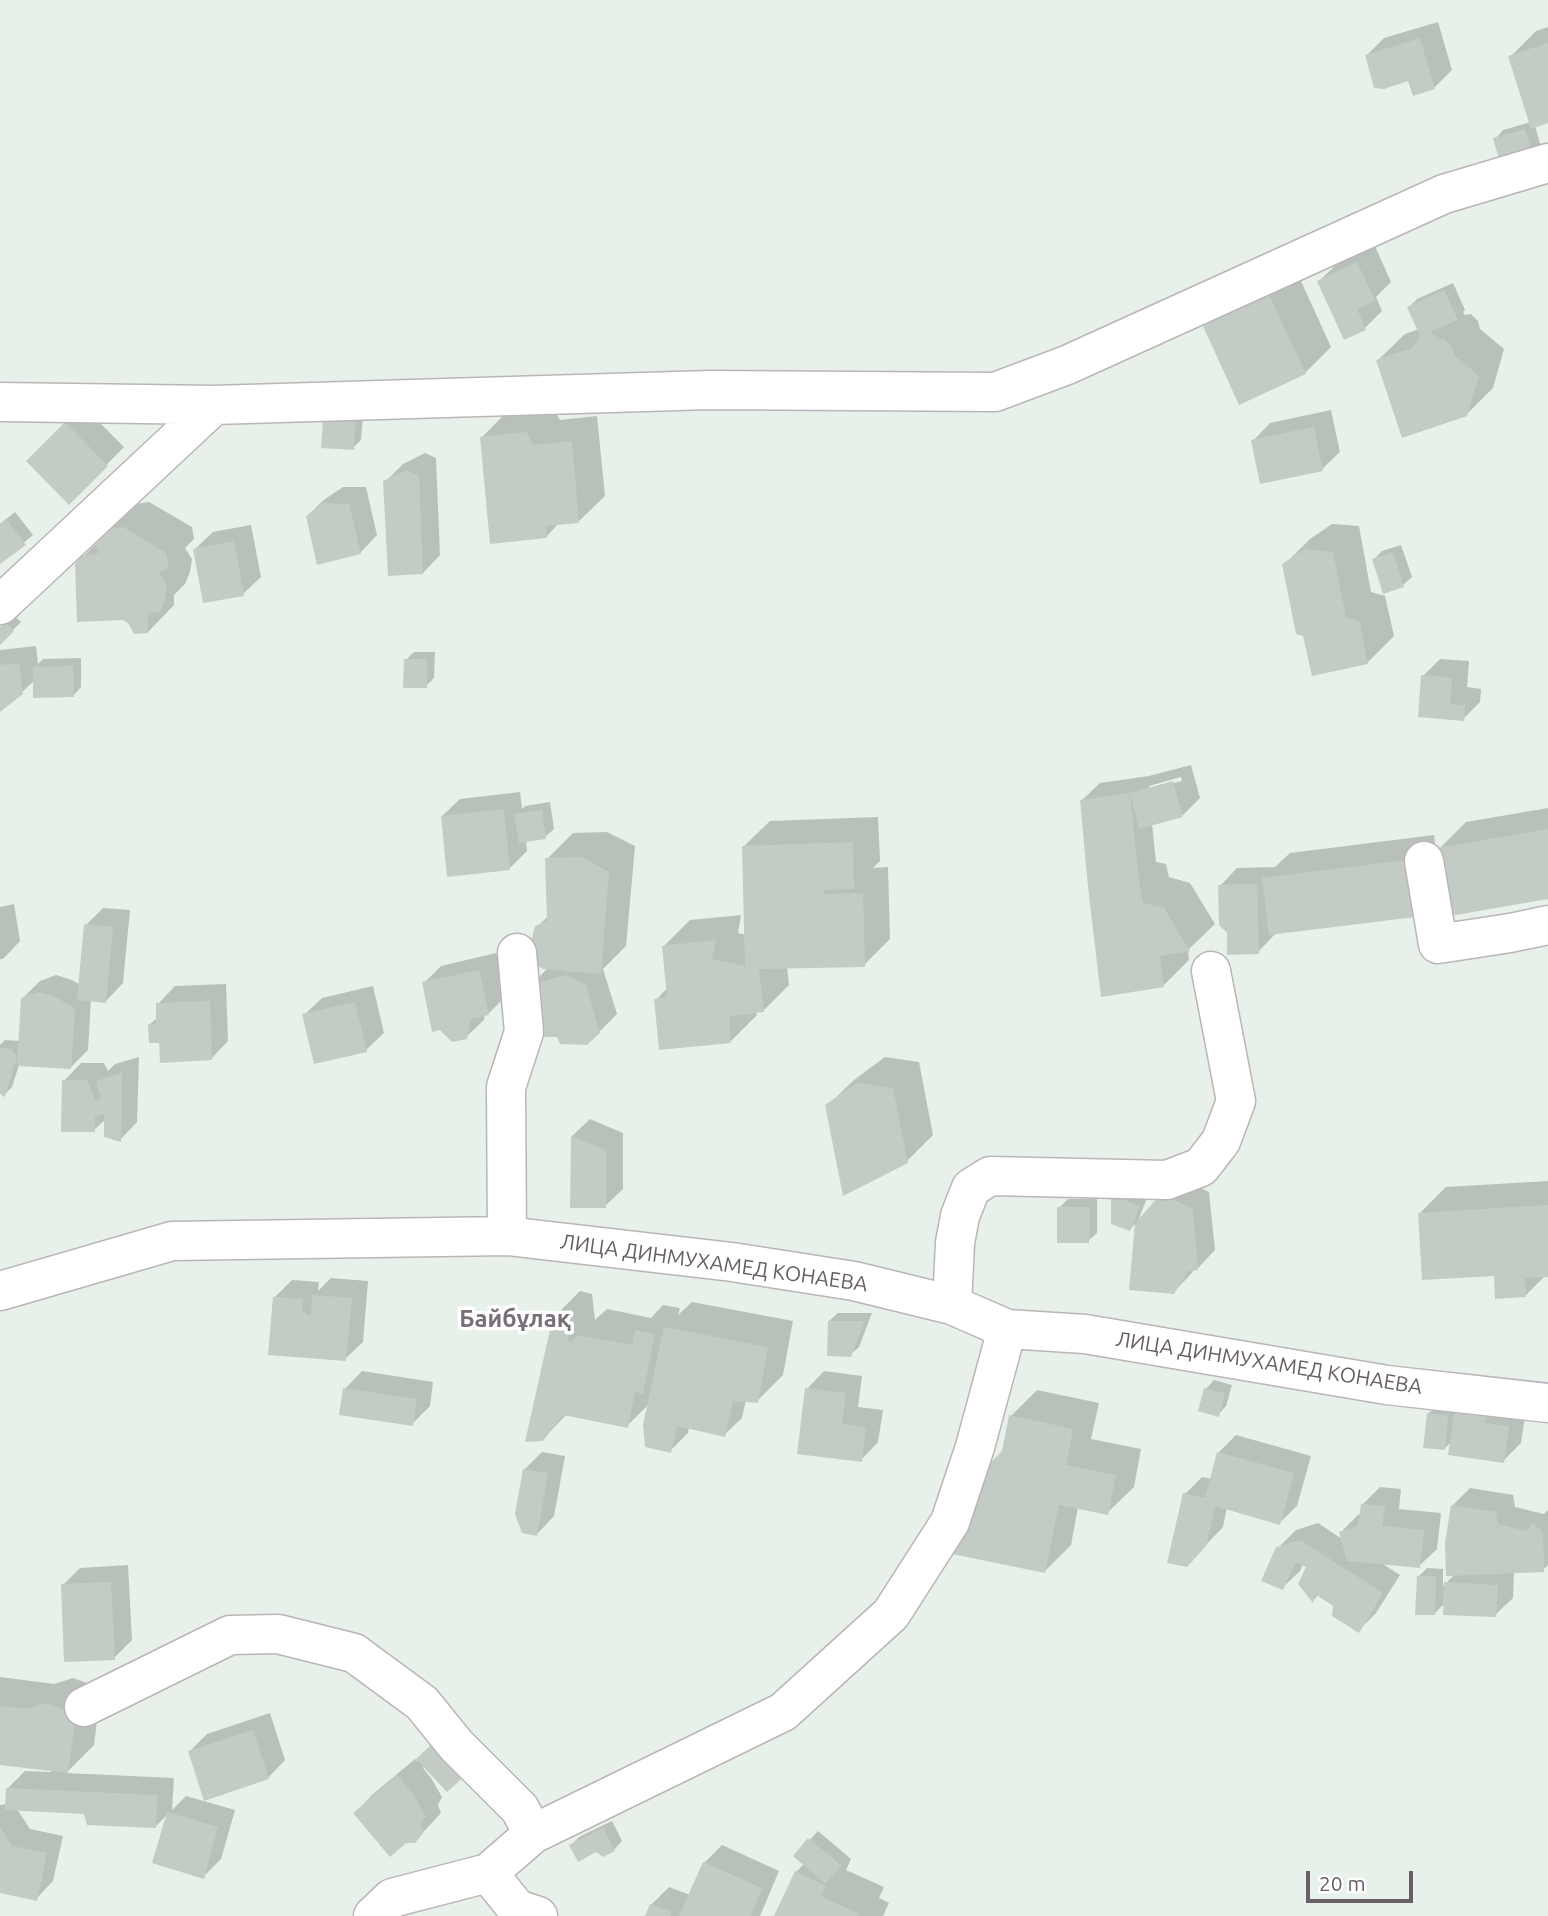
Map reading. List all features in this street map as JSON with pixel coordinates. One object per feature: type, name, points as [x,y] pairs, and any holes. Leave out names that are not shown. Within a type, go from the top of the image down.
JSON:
[{"type":"street","points":[[0,402],[214,405],[710,390],[995,392],[1067,365],[1444,194],[1548,163]]},
{"type":"street","points":[[0,605],[214,405]]},
{"type":"street","points":[[1424,861],[1438,944],[1548,925]]},
{"type":"street","points":[[508,1236],[506,1087],[524,1032],[517,953]]},
{"type":"street","points":[[952,1306],[955,1243],[960,1216],[971,1188],[990,1176],[1167,1180],[1201,1167],[1221,1141],[1236,1101],[1211,971]]},
{"type":"street","name":"ЛИЦА ДИНМУХАМЕД КОНАЕВА","points":[[0,1291],[172,1241],[508,1236],[732,1262],[854,1280],[952,1306],[1007,1329],[1084,1334],[1387,1385],[1548,1403]]},
{"type":"street","points":[[373,1916],[392,1898],[488,1873],[533,1833],[783,1712],[891,1614],[950,1522],[975,1447],[1007,1329]]},
{"type":"street","points":[[84,1707],[230,1635],[278,1634],[354,1653],[422,1703],[456,1745],[520,1809],[533,1833]]},
{"type":"street","points":[[488,1873],[517,1909],[538,1916]]},
{"type":"building","points":[[1420,38],[1435,89],[1413,96],[1408,81],[1384,89],[1374,88],[1365,55]]},
{"type":"building","points":[[1548,43],[1548,123],[1531,129],[1508,56]]},
{"type":"building","points":[[1525,129],[1534,160],[1502,170],[1493,138]]},
{"type":"building","points":[[1357,262],[1375,301],[1357,309],[1366,330],[1344,340],[1317,281]]},
{"type":"building","points":[[1444,290],[1458,320],[1430,332],[1439,340],[1444,339],[1452,347],[1454,355],[1479,376],[1467,416],[1402,438],[1376,360],[1412,348],[1420,336],[1407,307]]},
{"type":"building","points":[[1269,295],[1306,374],[1239,405],[1203,326]]},
{"type":"building","points":[[323,420],[355,422],[354,450],[321,448]]},
{"type":"building","points":[[65,422],[108,466],[69,505],[26,461]]},
{"type":"building","points":[[1314,427],[1323,471],[1260,484],[1251,440]]},
{"type":"building","points":[[526,432],[534,445],[572,441],[579,523],[546,526],[547,538],[490,544],[480,437]]},
{"type":"building","points":[[406,470],[419,476],[423,574],[388,576],[383,481]]},
{"type":"building","points":[[324,503],[349,504],[361,554],[317,565],[306,516]]},
{"type":"building","points":[[6,519],[26,545],[0,564],[0,524]]},
{"type":"building","points":[[123,527],[166,553],[169,567],[159,573],[167,585],[165,600],[160,612],[148,613],[148,633],[134,634],[128,623],[122,620],[77,622],[75,564],[82,556],[99,553],[96,545],[107,529]]},
{"type":"building","points":[[234,541],[244,596],[203,603],[193,549]]},
{"type":"building","points":[[1305,549],[1333,552],[1346,617],[1360,622],[1368,664],[1312,676],[1303,636],[1296,634],[1282,564]]},
{"type":"building","points":[[1393,552],[1404,587],[1383,594],[1372,559]]},
{"type":"building","points":[[5,622],[14,631],[0,645],[0,627]]},
{"type":"building","points":[[404,659],[427,659],[427,688],[403,688]]},
{"type":"building","points":[[19,663],[23,694],[0,712],[0,665]]},
{"type":"building","points":[[73,666],[74,697],[33,698],[33,667]]},
{"type":"building","points":[[1421,675],[1452,678],[1450,704],[1465,705],[1464,721],[1418,717]]},
{"type":"building","points":[[1173,781],[1183,817],[1139,829],[1130,793]]},
{"type":"building","points":[[1130,793],[1143,903],[1164,908],[1190,951],[1160,956],[1164,987],[1101,997],[1080,800]]},
{"type":"building","points":[[504,809],[510,870],[447,877],[441,816]]},
{"type":"building","points":[[542,810],[546,839],[519,843],[514,814]]},
{"type":"building","points":[[1548,829],[1548,899],[1450,916],[1438,848]]},
{"type":"building","points":[[853,842],[854,889],[824,890],[824,894],[863,893],[865,967],[759,969],[764,1012],[729,1016],[731,1043],[659,1050],[654,999],[667,997],[662,946],[716,940],[712,959],[745,966],[742,846]]},
{"type":"building","points":[[581,857],[609,872],[601,974],[543,969],[527,958],[535,926],[547,921],[545,858]]},
{"type":"building","points":[[1408,860],[1415,917],[1269,935],[1262,878]]},
{"type":"building","points":[[1257,884],[1259,954],[1227,955],[1227,933],[1219,925],[1218,885]]},
{"type":"building","points":[[84,924],[113,927],[106,1003],[77,1000]]},
{"type":"building","points":[[479,970],[489,1015],[471,1019],[467,1039],[452,1042],[440,1030],[432,1032],[422,982]]},
{"type":"building","points":[[567,975],[586,985],[600,1033],[587,1045],[560,1044],[557,1037],[541,1037],[528,985]]},
{"type":"building","points":[[38,992],[54,996],[75,1009],[71,1069],[17,1066],[21,998]]},
{"type":"building","points":[[210,1001],[212,1060],[160,1063],[159,1043],[149,1043],[148,1024],[156,1024],[156,1003]]},
{"type":"building","points":[[355,1002],[367,1052],[314,1064],[302,1014]]},
{"type":"building","points":[[0,1048],[11,1049],[17,1056],[5,1097],[0,1094]]},
{"type":"building","points":[[122,1073],[121,1142],[104,1137],[104,1114],[95,1117],[95,1132],[61,1132],[62,1080],[87,1080],[96,1101],[101,1097],[96,1081]]},
{"type":"building","points":[[857,1083],[893,1088],[908,1163],[843,1196],[825,1105]]},
{"type":"building","points":[[571,1136],[606,1150],[606,1208],[570,1208]]},
{"type":"building","points":[[1161,1194],[1193,1209],[1198,1270],[1188,1271],[1174,1294],[1129,1290],[1135,1223]]},
{"type":"building","points":[[1111,1195],[1140,1206],[1130,1231],[1111,1224]]},
{"type":"building","points":[[1548,1205],[1548,1277],[1525,1278],[1526,1297],[1495,1299],[1494,1276],[1422,1280],[1418,1213]]},
{"type":"building","points":[[1057,1207],[1090,1207],[1089,1243],[1057,1243]]},
{"type":"building","points":[[312,1295],[352,1298],[346,1361],[268,1355],[273,1297],[303,1299],[302,1311],[311,1316]]},
{"type":"building","points":[[553,1316],[567,1320],[569,1343],[579,1335],[632,1345],[635,1330],[655,1334],[643,1394],[635,1392],[628,1428],[563,1415],[543,1441],[525,1442]]},
{"type":"building","points":[[828,1321],[865,1321],[851,1357],[827,1356]]},
{"type":"building","points":[[664,1327],[768,1347],[758,1403],[733,1401],[725,1437],[677,1426],[671,1453],[645,1447],[643,1425]]},
{"type":"building","points":[[343,1388],[417,1399],[413,1426],[339,1415]]},
{"type":"building","points":[[805,1388],[846,1393],[842,1424],[866,1427],[862,1462],[797,1454]]},
{"type":"building","points":[[1204,1388],[1225,1393],[1219,1417],[1198,1411]]},
{"type":"building","points":[[1455,1408],[1487,1413],[1485,1423],[1509,1426],[1504,1463],[1448,1455]]},
{"type":"building","points":[[1427,1413],[1448,1415],[1445,1450],[1423,1448]]},
{"type":"building","points":[[1009,1415],[1073,1429],[1066,1465],[1116,1475],[1108,1515],[1059,1505],[1045,1573],[952,1554],[966,1488],[1002,1451]]},
{"type":"building","points":[[1217,1452],[1294,1473],[1280,1525],[1215,1506],[1206,1546],[1187,1567],[1167,1563],[1183,1493],[1205,1498]]},
{"type":"building","points":[[523,1469],[548,1473],[537,1536],[522,1533],[515,1514]]},
{"type":"building","points":[[1361,1504],[1385,1506],[1382,1526],[1424,1530],[1420,1568],[1347,1561],[1339,1532],[1358,1526]]},
{"type":"building","points":[[1451,1505],[1496,1512],[1498,1524],[1526,1531],[1532,1523],[1543,1532],[1544,1572],[1446,1576],[1445,1543]]},
{"type":"building","points":[[1300,1540],[1383,1593],[1359,1633],[1332,1616],[1333,1606],[1315,1594],[1313,1603],[1298,1584],[1306,1567],[1296,1562],[1283,1590],[1261,1581],[1276,1547]]},
{"type":"building","points":[[1417,1576],[1436,1576],[1435,1615],[1415,1615]]},
{"type":"building","points":[[111,1582],[115,1660],[64,1662],[61,1584]]},
{"type":"building","points":[[1444,1582],[1498,1585],[1496,1617],[1443,1615]]},
{"type":"building","points":[[46,1703],[76,1714],[68,1773],[0,1765],[0,1706],[27,1709]]},
{"type":"building","points":[[253,1730],[269,1779],[204,1801],[188,1751]]},
{"type":"building","points":[[435,1741],[466,1775],[447,1792],[416,1759]]},
{"type":"building","points":[[397,1775],[414,1795],[425,1816],[421,1823],[424,1832],[415,1843],[406,1843],[390,1857],[353,1813]]},
{"type":"building","points":[[6,1788],[157,1795],[156,1828],[87,1825],[84,1814],[5,1810]]},
{"type":"building","points":[[167,1812],[218,1827],[204,1879],[152,1863]]},
{"type":"building","points":[[0,1827],[12,1846],[47,1853],[37,1901],[0,1893]]},
{"type":"building","points":[[603,1828],[615,1851],[603,1857],[596,1852],[578,1862],[569,1845]]},
{"type":"building","points":[[808,1838],[842,1866],[825,1884],[793,1856]]},
{"type":"building","points":[[703,1862],[762,1888],[751,1916],[679,1916]]},
{"type":"building","points":[[795,1871],[826,1886],[821,1896],[859,1914],[858,1916],[774,1916]]},
{"type":"building","points":[[650,1904],[672,1912],[670,1916],[645,1916]]},
{"type":"district","name":"Байбұлақ","points":[[515,1319]]}]
